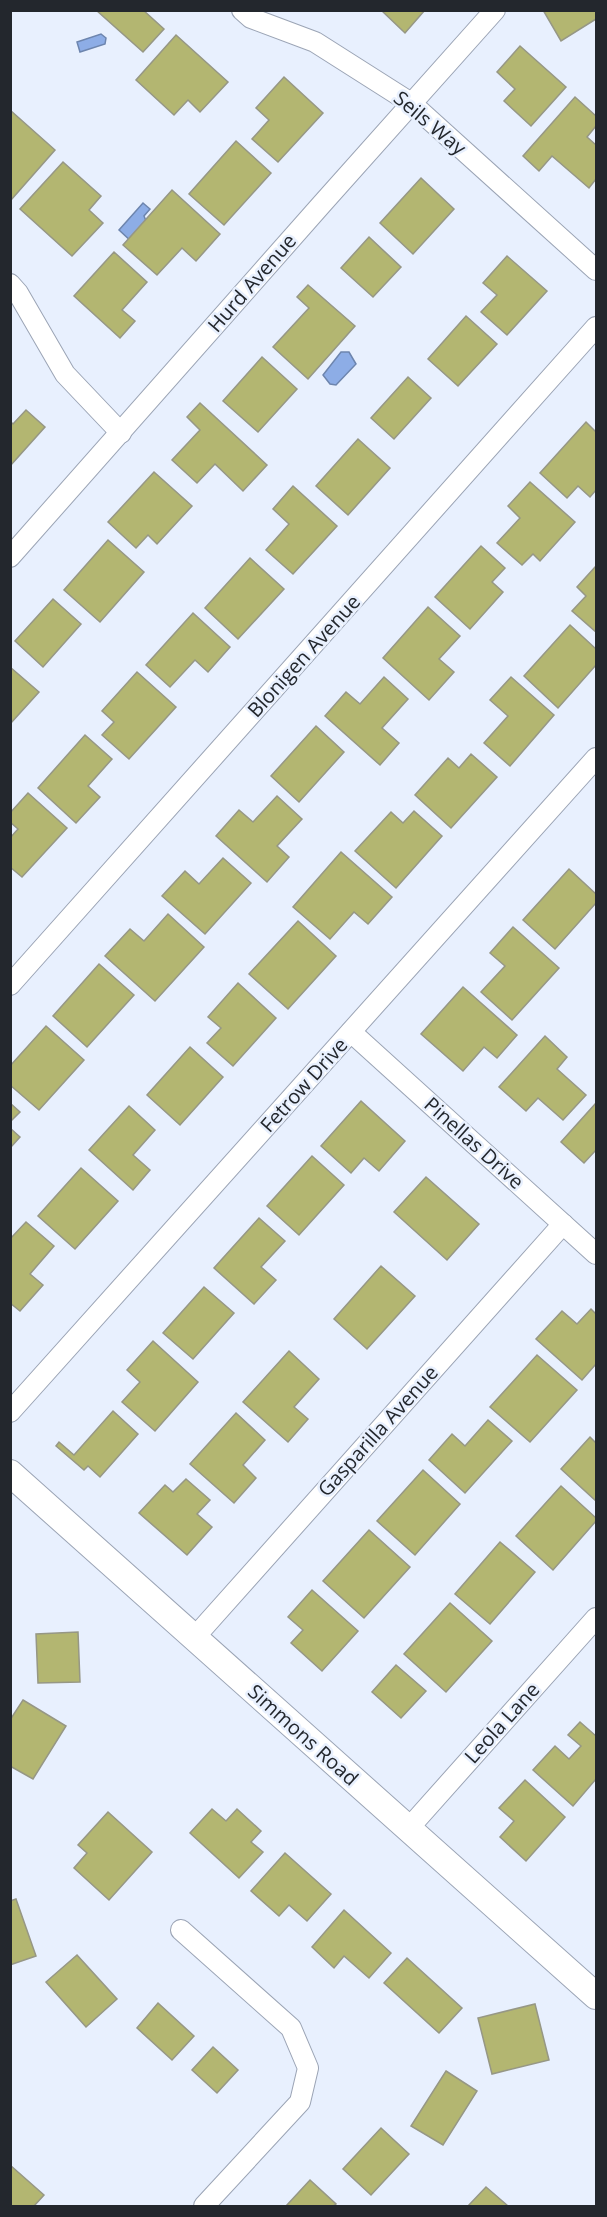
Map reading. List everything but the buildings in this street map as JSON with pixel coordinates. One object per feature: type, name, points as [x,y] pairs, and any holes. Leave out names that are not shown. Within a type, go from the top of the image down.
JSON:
[{"type":"street","name":"Seils Way","points":[[242,10],[251,18],[315,42],[411,103],[597,270]]},
{"type":"street","name":"Hurd Avenue","points":[[10,557],[495,10]]},
{"type":"street","points":[[10,284],[18,293],[65,374],[121,433]]},
{"type":"street","name":"Blonigen Avenue","points":[[10,986],[597,327]]},
{"type":"street","name":"Fetrow Drive","points":[[10,1413],[597,758]]},
{"type":"street","name":"Pinellas Drive","points":[[351,1032],[597,1254]]},
{"type":"street","name":"Gasparilla Avenue","points":[[194,1638],[563,1224]]},
{"type":"street","name":"Simmons Road","points":[[10,1473],[597,1996]]},
{"type":"street","name":"Leola Lane","points":[[408,1829],[597,1618]]},
{"type":"street","points":[[181,1930],[291,2028],[308,2068],[300,2102],[204,2206]]},
{"type":"water","points":[[101,34],[106,38],[105,44],[80,52],[77,42]]},
{"type":"water","points":[[143,203],[150,209],[144,216],[146,221],[132,242],[119,230]]},
{"type":"water","points":[[341,352],[349,352],[356,364],[336,385],[330,384],[323,375]]}]
